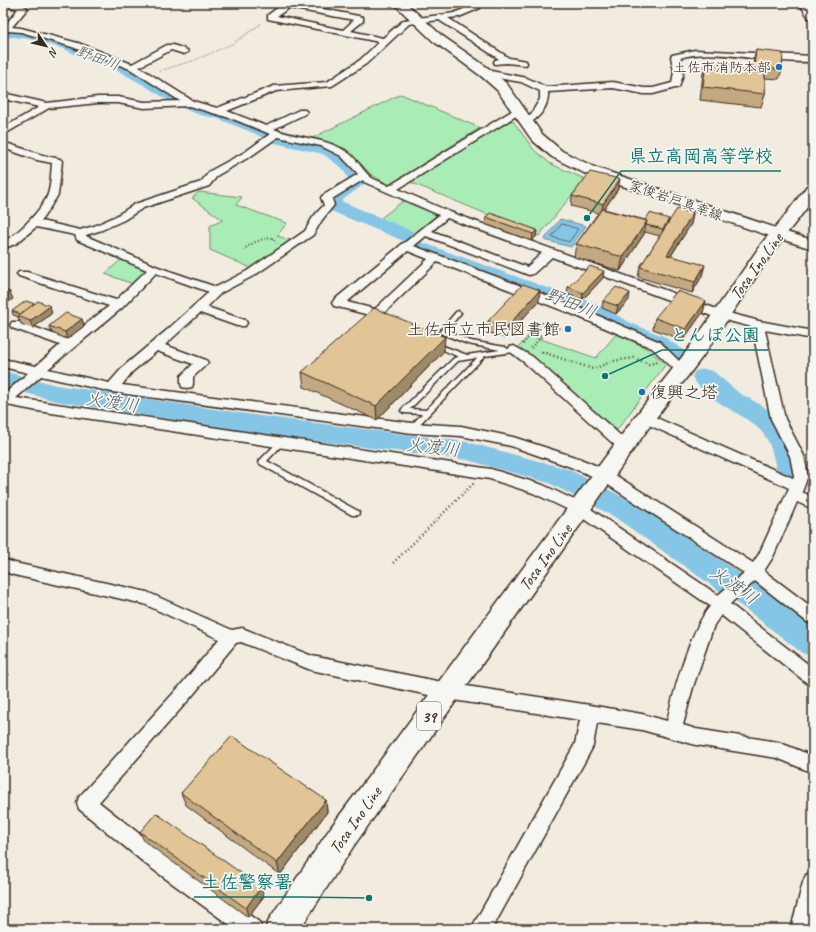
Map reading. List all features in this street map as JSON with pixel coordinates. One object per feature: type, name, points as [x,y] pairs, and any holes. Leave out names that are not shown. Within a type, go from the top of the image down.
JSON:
[{"type":"main road","name":"家俊岩戸真幸線","points":[[399,3],[437,38],[482,70],[502,87],[537,137],[557,154],[589,170],[779,234]]},
{"type":"main road","points":[[805,3],[813,15]]},
{"type":"main road","name":"Tosa Ino Line","points":[[281,929],[342,837],[625,447],[645,418],[676,364],[696,352],[768,247],[813,189]]},
{"type":"street","points":[[219,111],[274,89],[288,86],[320,86],[329,84],[363,62],[407,22],[456,15],[471,10],[477,6],[475,3]]},
{"type":"street","points":[[3,4],[24,8],[5,31]]},
{"type":"street","points":[[271,17],[288,4],[360,19],[344,33]]},
{"type":"street","points":[[271,17],[385,41]]},
{"type":"street","points":[[442,18],[506,60],[523,63]]},
{"type":"street","points":[[5,31],[21,30],[76,45],[133,67],[190,103],[219,111],[267,129],[276,134],[324,144],[344,154],[357,166],[368,180],[446,214],[721,315],[758,325],[813,335]]},
{"type":"street","points":[[133,67],[170,47],[184,52]]},
{"type":"street","points":[[482,70],[530,82],[544,90],[612,85],[644,91],[654,91],[676,85],[678,82],[678,66],[675,57],[680,54],[716,54],[813,59]]},
{"type":"street","points":[[482,70],[506,60]]},
{"type":"street","points":[[389,190],[522,116],[535,116],[544,99],[544,90]]},
{"type":"street","points":[[3,96],[47,106],[111,100],[144,105],[190,103]]},
{"type":"street","points":[[3,132],[47,106]]},
{"type":"street","points":[[267,129],[302,112]]},
{"type":"street","points":[[34,223],[80,233],[98,228],[120,218],[152,200],[205,184],[214,173],[248,154],[276,134]]},
{"type":"street","points":[[3,145],[40,158],[57,161],[53,195],[34,223],[13,241],[3,246]]},
{"type":"street","points":[[112,388],[128,369],[217,291],[251,273],[309,233],[317,219],[329,205],[326,198],[363,175]]},
{"type":"street","points":[[436,257],[377,314],[338,303],[405,246],[446,214]]},
{"type":"street","points":[[424,232],[529,272]]},
{"type":"street","points":[[80,233],[81,238],[154,269],[217,291]]},
{"type":"street","points":[[779,234],[813,245]]},
{"type":"street","points":[[405,246],[517,284],[656,345],[676,364]]},
{"type":"street","points":[[517,284],[550,252]]},
{"type":"street","points":[[5,399],[68,344],[118,305],[154,269]]},
{"type":"street","points":[[22,274],[118,305]]},
{"type":"street","points":[[199,308],[241,323]]},
{"type":"street","points":[[16,325],[68,344]]},
{"type":"street","points":[[673,731],[684,686],[707,622],[723,601],[752,575],[765,557],[801,476],[797,456],[778,419],[758,325]]},
{"type":"street","points":[[156,346],[202,362],[187,376],[187,384]]},
{"type":"street","points":[[515,351],[528,360],[625,447]]},
{"type":"street","points":[[3,363],[34,374],[112,388],[412,428],[461,431],[513,442],[573,462],[602,478],[752,575],[813,617]]},
{"type":"street","points":[[5,399],[38,407],[484,473],[538,489],[581,508],[723,601],[813,678]]},
{"type":"street","points":[[645,418],[796,490],[813,504]]},
{"type":"street","points":[[3,565],[14,569],[147,598],[231,637],[242,635],[311,664],[447,691],[642,722],[696,737],[778,750],[813,765]]},
{"type":"street","points":[[231,637],[186,691],[86,804],[154,858],[252,929]]},
{"type":"street","points":[[481,929],[584,746],[590,713]]},
{"type":"street","points":[[801,929],[813,882]]},
{"type":"lane","points":[[458,313],[442,332],[470,343],[515,351]]},
{"type":"lane","points":[[431,343],[466,357]]},
{"type":"lane","points":[[428,412],[404,411],[456,359],[515,351]]},
{"type":"lane","points":[[412,428],[484,355]]},
{"type":"lane","points":[[280,444],[262,462],[355,513]]},
{"type":"path","points":[[146,75],[195,60],[232,44],[271,17]]},
{"type":"path","points":[[244,250],[262,239],[273,238],[276,241],[277,248],[272,259]]},
{"type":"path","points":[[515,351],[542,323],[561,329]]},
{"type":"path","points":[[533,333],[542,336],[530,349],[592,369],[613,361],[634,358],[649,364],[676,364]]},
{"type":"path","points":[[393,564],[484,473]]},
{"type":"green space","points":[[401,94],[480,128],[389,185],[372,175],[346,149],[312,138]]},
{"type":"green space","points":[[507,120],[513,121],[534,150],[551,164],[585,179],[539,236],[410,182]]},
{"type":"green space","points":[[199,192],[242,197],[236,205],[287,223],[277,236],[294,241],[251,268],[210,250],[210,226],[223,220],[192,198]]},
{"type":"green space","points":[[403,201],[433,213],[436,216],[412,236],[377,221]]},
{"type":"green space","points":[[123,258],[149,269],[133,284],[105,274]]},
{"type":"green space","points":[[617,333],[646,348],[666,364],[617,430],[518,348],[529,335],[596,358]]},
{"type":"water","points":[[560,219],[586,226],[571,247],[544,240]]},
{"type":"building","points":[[756,50],[783,53],[782,70],[754,66]]},
{"type":"building","points":[[706,61],[740,65],[740,70],[765,73],[765,94],[703,87]]},
{"type":"building","points":[[590,172],[620,179],[603,204],[572,196]]},
{"type":"building","points":[[602,209],[647,221],[623,257],[576,244]]},
{"type":"building","points":[[677,209],[693,213],[667,255],[705,265],[695,282],[640,267]]},
{"type":"building","points":[[490,213],[537,230],[533,234],[486,217]]},
{"type":"building","points":[[650,213],[669,219],[663,229],[646,225],[647,221],[645,220]]},
{"type":"building","points":[[590,266],[604,271],[583,293],[568,287]]},
{"type":"building","points":[[523,284],[540,290],[506,328],[488,321]]},
{"type":"building","points":[[616,287],[630,293],[618,306],[603,301]]},
{"type":"building","points":[[3,289],[10,292],[3,297]]},
{"type":"building","points":[[677,291],[706,301],[686,329],[655,318]]},
{"type":"building","points":[[26,301],[35,304],[21,314],[12,311]]},
{"type":"building","points":[[38,301],[50,306],[30,321],[18,316]]},
{"type":"building","points":[[374,308],[445,337],[376,406],[302,372]]},
{"type":"building","points":[[66,313],[82,319],[65,332],[49,326]]},
{"type":"building","points":[[232,736],[326,800],[277,863],[181,793]]},
{"type":"building","points":[[156,813],[261,887],[246,908],[140,832]]},
{"type":"waterway","name":"野田川","points":[[6,34],[14,32],[31,35],[70,46],[87,54],[114,62],[153,83],[183,102]]},
{"type":"waterway","name":"野田川","points":[[188,104],[206,111],[221,114],[262,130],[276,138],[329,150],[349,164],[356,175]]},
{"type":"waterway","name":"野田川","points":[[356,181],[332,198],[331,202],[333,205],[410,237]]},
{"type":"waterway","name":"野田川","points":[[414,246],[537,292],[585,307],[625,329],[655,341],[677,357]]},
{"type":"waterway","name":"野田川","points":[[704,377],[730,399],[754,412],[773,427],[787,456],[792,478]]},
{"type":"waterway","name":"火渡川","points":[[3,379],[56,393],[260,425],[467,451],[558,476],[623,509],[759,602],[813,644]]},
{"type":"place","name":"土佐市消防本部","points":[[779,67]]},
{"type":"place","name":"県立高岡高等学校","points":[[587,218]]},
{"type":"place","name":"土佐市立市民図書館","points":[[568,329]]},
{"type":"place","name":"とんぼ公園","points":[[605,376]]},
{"type":"place","name":"復興之塔","points":[[642,392]]},
{"type":"place","name":"土佐警察署","points":[[369,898]]}]
